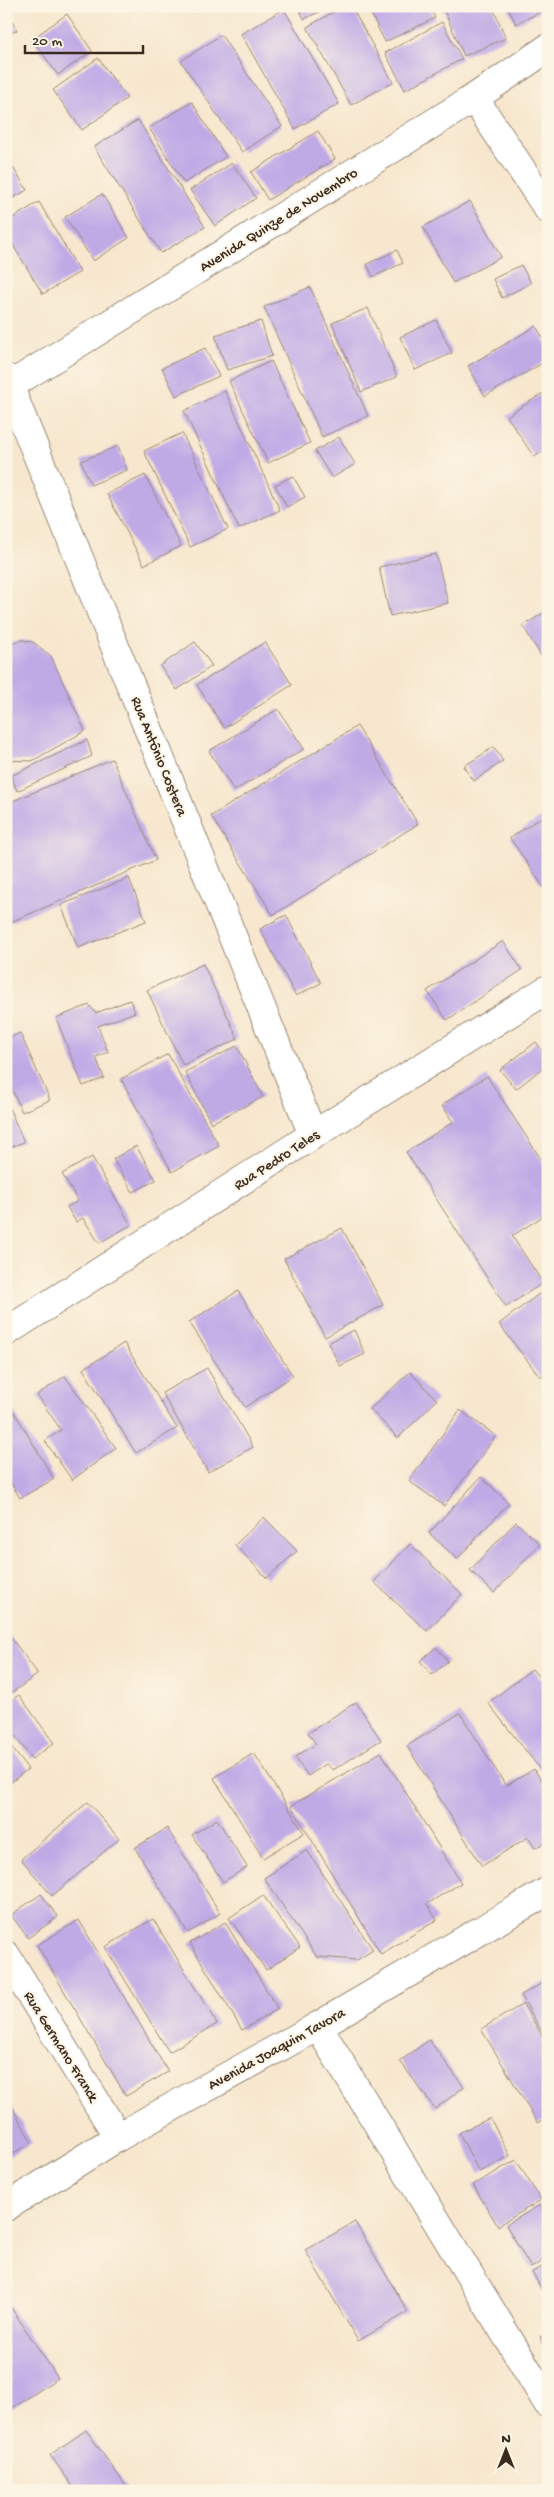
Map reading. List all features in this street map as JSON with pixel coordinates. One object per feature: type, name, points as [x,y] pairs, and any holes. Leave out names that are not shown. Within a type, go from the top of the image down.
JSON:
[{"type":"street","name":"Avenida Quinze de Novembro","points":[[8,384],[474,98],[548,48]]},
{"type":"street","points":[[474,98],[548,209]]},
{"type":"street","name":"Rua Antônio Costera","points":[[8,384],[313,1135]]},
{"type":"street","name":"Rua Pedro Teles","points":[[6,1332],[313,1135],[548,988]]},
{"type":"street","name":"Avenida Joaquim Tavora","points":[[6,2207],[118,2137],[318,2026],[548,1891]]},
{"type":"street","name":"Rua Germano Franck","points":[[6,1955],[118,2137]]},
{"type":"street","points":[[318,2026],[548,2404]]},
{"type":"building","points":[[298,6],[332,6],[304,19]]},
{"type":"building","points":[[344,6],[351,6],[393,82],[351,105],[307,27]]},
{"type":"building","points":[[367,6],[429,6],[435,18],[385,42]]},
{"type":"building","points":[[442,6],[492,6],[506,38],[464,56]]},
{"type":"building","points":[[507,6],[548,6],[548,8],[516,24]]},
{"type":"building","points":[[284,9],[339,104],[295,129],[241,34]]},
{"type":"building","points":[[6,11],[17,30],[6,36]]},
{"type":"building","points":[[67,14],[92,51],[58,75],[32,39]]},
{"type":"building","points":[[442,22],[462,59],[405,90],[385,53]]},
{"type":"building","points":[[221,35],[282,126],[242,152],[181,61]]},
{"type":"building","points":[[98,58],[127,98],[82,130],[53,90]]},
{"type":"building","points":[[192,102],[226,157],[184,183],[149,128]]},
{"type":"building","points":[[138,120],[205,227],[161,253],[94,147]]},
{"type":"building","points":[[318,131],[335,159],[268,200],[251,172]]},
{"type":"building","points":[[6,156],[27,190],[6,202]]},
{"type":"building","points":[[232,163],[256,198],[215,226],[190,190]]},
{"type":"building","points":[[102,194],[129,238],[93,261],[65,217]]},
{"type":"building","points":[[470,201],[501,257],[453,283],[423,227]]},
{"type":"building","points":[[39,202],[80,272],[43,294],[6,234],[6,222]]},
{"type":"building","points":[[397,250],[403,263],[373,277],[367,264]]},
{"type":"building","points":[[521,265],[531,283],[502,298],[493,279]]},
{"type":"building","points":[[310,287],[368,416],[322,437],[264,307]]},
{"type":"building","points":[[368,308],[397,377],[361,392],[332,323]]},
{"type":"building","points":[[436,320],[452,353],[415,370],[400,337]]},
{"type":"building","points":[[261,321],[272,356],[227,370],[215,335]]},
{"type":"building","points":[[536,326],[548,347],[548,360],[485,396],[468,366]]},
{"type":"building","points":[[205,348],[219,376],[176,396],[162,368]]},
{"type":"building","points":[[271,361],[310,443],[268,463],[229,381]]},
{"type":"building","points":[[548,390],[548,448],[534,457],[507,416]]},
{"type":"building","points":[[225,391],[280,510],[239,529],[184,411]]},
{"type":"building","points":[[182,433],[228,529],[190,547],[144,451]]},
{"type":"building","points":[[339,437],[355,464],[332,478],[315,451]]},
{"type":"building","points":[[118,446],[127,470],[91,485],[81,461]]},
{"type":"building","points":[[145,475],[181,546],[144,565],[107,494]]},
{"type":"building","points":[[293,476],[305,497],[287,507],[275,485]]},
{"type":"building","points":[[436,554],[448,603],[390,616],[379,567]]},
{"type":"building","points":[[548,610],[548,657],[543,659],[523,626]]},
{"type":"building","points":[[22,640],[33,642],[51,656],[85,731],[32,761],[6,760],[6,644]]},
{"type":"building","points":[[195,642],[212,666],[177,690],[160,666]]},
{"type":"building","points":[[265,642],[292,685],[224,728],[197,685]]},
{"type":"building","points":[[278,709],[304,749],[234,791],[209,751]]},
{"type":"building","points":[[357,726],[418,824],[273,915],[211,816]]},
{"type":"building","points":[[87,740],[92,756],[17,791],[11,776]]},
{"type":"building","points":[[494,747],[503,761],[474,781],[464,766]]},
{"type":"building","points":[[112,759],[156,860],[6,924],[6,804]]},
{"type":"building","points":[[548,813],[548,894],[510,838]]},
{"type":"building","points":[[129,878],[146,921],[78,948],[61,905]]},
{"type":"building","points":[[286,915],[321,983],[296,996],[260,929]]},
{"type":"building","points":[[503,941],[522,970],[447,1020],[427,991]]},
{"type":"building","points":[[203,964],[238,1039],[183,1065],[147,990]]},
{"type":"building","points":[[130,1000],[135,1012],[98,1026],[108,1052],[96,1057],[104,1078],[83,1086],[56,1018],[89,1005],[96,1013]]},
{"type":"building","points":[[20,1033],[50,1100],[22,1112],[6,1076],[6,1039]]},
{"type":"building","points":[[536,1042],[548,1058],[548,1064],[516,1089],[500,1070]]},
{"type":"building","points":[[237,1046],[263,1097],[211,1123],[185,1072]]},
{"type":"building","points":[[168,1054],[219,1146],[172,1172],[121,1079]]},
{"type":"building","points":[[487,1076],[548,1170],[548,1213],[512,1236],[543,1283],[506,1307],[406,1152],[453,1122],[442,1105]]},
{"type":"building","points":[[6,1101],[24,1142],[6,1149]]},
{"type":"building","points":[[136,1146],[156,1180],[133,1192],[113,1159]]},
{"type":"building","points":[[92,1157],[131,1225],[99,1243],[83,1218],[76,1222],[67,1207],[78,1201],[62,1174]]},
{"type":"building","points":[[342,1228],[383,1305],[325,1337],[284,1259]]},
{"type":"building","points":[[548,1287],[548,1371],[540,1377],[499,1324]]},
{"type":"building","points":[[238,1291],[293,1376],[245,1407],[189,1322]]},
{"type":"building","points":[[354,1330],[365,1354],[340,1366],[328,1343]]},
{"type":"building","points":[[124,1343],[177,1428],[136,1453],[83,1369]]},
{"type":"building","points":[[207,1368],[253,1447],[208,1472],[162,1393]]},
{"type":"building","points":[[410,1372],[437,1400],[398,1438],[370,1409]]},
{"type":"building","points":[[65,1376],[116,1448],[72,1480],[45,1441],[61,1430],[37,1395]]},
{"type":"building","points":[[10,1405],[54,1479],[20,1498],[6,1475],[6,1407]]},
{"type":"building","points":[[460,1410],[496,1436],[444,1506],[409,1481]]},
{"type":"building","points":[[481,1477],[509,1503],[457,1559],[429,1533]]},
{"type":"building","points":[[264,1517],[297,1551],[267,1578],[235,1545]]},
{"type":"building","points":[[516,1522],[540,1544],[494,1593],[470,1570]]},
{"type":"building","points":[[410,1544],[462,1594],[427,1631],[374,1582]]},
{"type":"building","points":[[6,1631],[38,1674],[6,1697]]},
{"type":"building","points":[[436,1647],[448,1661],[432,1675],[420,1661]]},
{"type":"building","points":[[532,1669],[548,1688],[548,1779],[488,1703]]},
{"type":"building","points":[[19,1695],[54,1743],[32,1759],[6,1724],[6,1704]]},
{"type":"building","points":[[356,1702],[381,1740],[333,1770],[326,1764],[308,1776],[295,1757],[316,1744],[308,1733]]},
{"type":"building","points":[[460,1713],[506,1786],[534,1769],[548,1791],[548,1841],[535,1848],[528,1837],[482,1866],[407,1746]]},
{"type":"building","points":[[6,1740],[28,1769],[6,1786]]},
{"type":"building","points":[[381,1752],[461,1883],[427,1904],[437,1920],[381,1954],[291,1806]]},
{"type":"building","points":[[254,1753],[304,1833],[263,1858],[214,1778]]},
{"type":"building","points":[[88,1802],[119,1839],[52,1896],[21,1859]]},
{"type":"building","points":[[217,1819],[247,1867],[223,1882],[192,1835]]},
{"type":"building","points":[[167,1828],[220,1913],[188,1933],[135,1848]]},
{"type":"building","points":[[307,1850],[373,1950],[357,1960],[317,1957],[264,1878]]},
{"type":"building","points":[[41,1894],[58,1917],[28,1938],[11,1915]]},
{"type":"building","points":[[263,1895],[300,1947],[266,1970],[229,1918]]},
{"type":"building","points":[[153,1919],[217,2024],[169,2052],[105,1947]]},
{"type":"building","points":[[79,1920],[168,2072],[126,2096],[37,1945]]},
{"type":"building","points":[[225,1922],[278,2009],[242,2030],[190,1943]]},
{"type":"building","points":[[548,1980],[548,2043],[521,1995]]},
{"type":"building","points":[[523,2004],[548,2046],[548,2088],[544,2090],[548,2096],[548,2117],[538,2123],[481,2029]]},
{"type":"building","points":[[429,2040],[464,2087],[435,2109],[400,2061]]},
{"type":"building","points":[[6,2096],[32,2143],[6,2157]]},
{"type":"building","points":[[490,2118],[510,2156],[479,2172],[459,2133]]},
{"type":"building","points":[[516,2160],[541,2200],[498,2226],[473,2185]]},
{"type":"building","points":[[540,2205],[548,2218],[548,2258],[531,2268],[506,2225]]},
{"type":"building","points":[[355,2222],[408,2312],[358,2341],[305,2250]]},
{"type":"building","points":[[548,2264],[548,2301],[532,2272]]},
{"type":"building","points":[[6,2300],[58,2378],[8,2411],[6,2409]]},
{"type":"building","points":[[548,2333],[548,2353],[540,2337]]},
{"type":"building","points":[[86,2430],[128,2489],[126,2491],[76,2491],[50,2455]]}]
